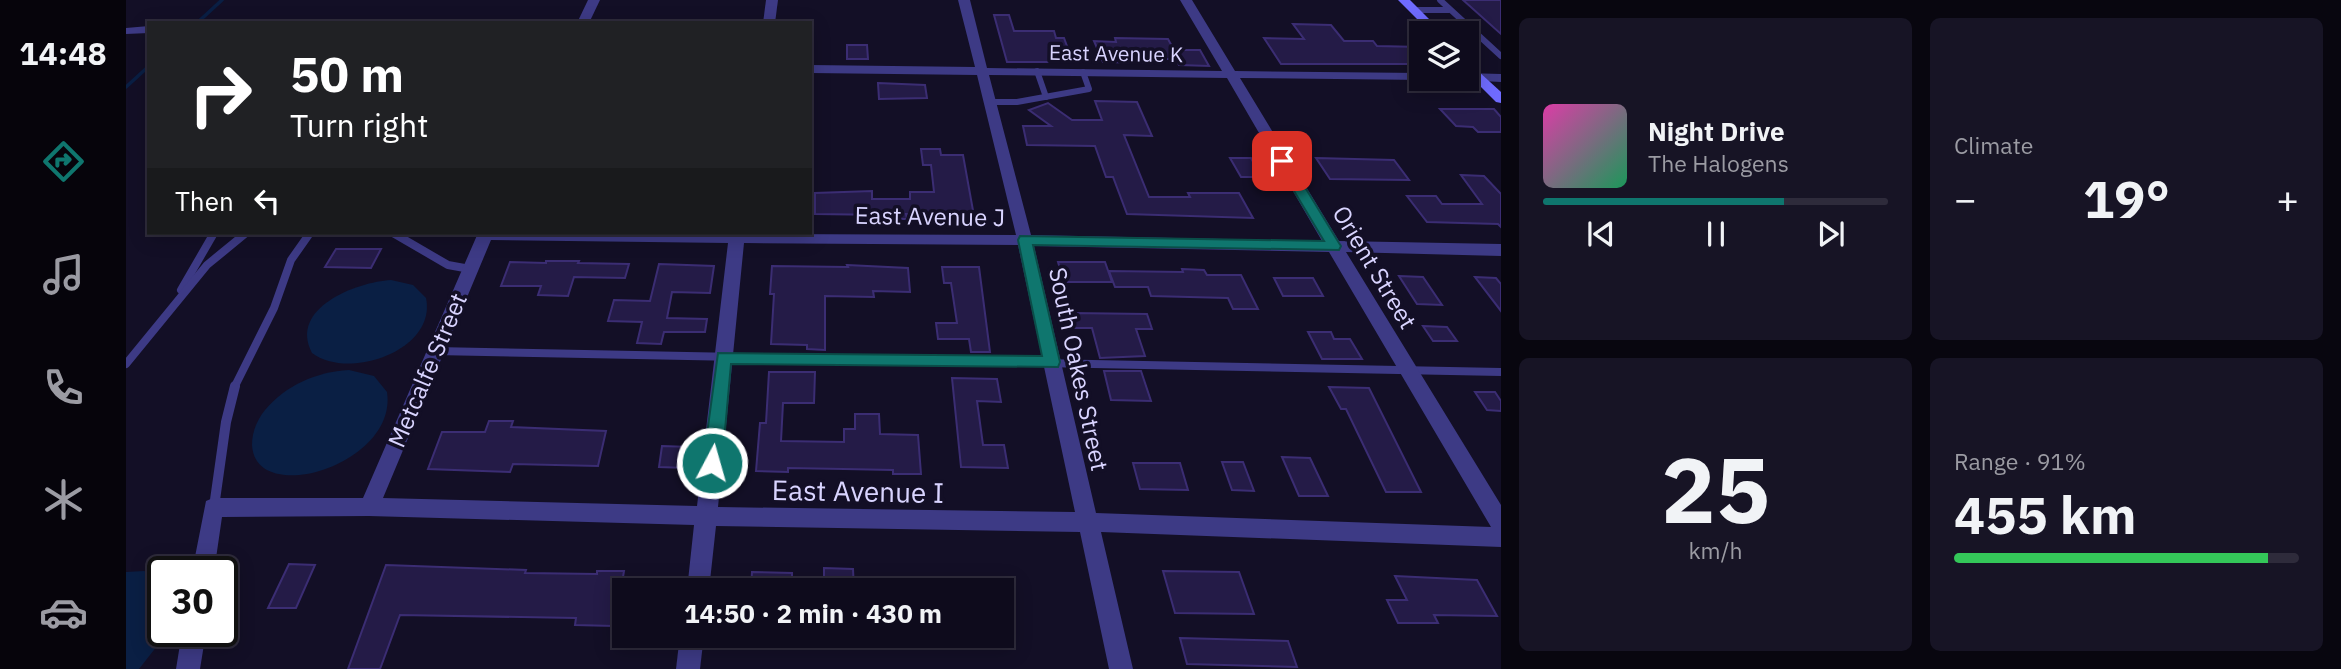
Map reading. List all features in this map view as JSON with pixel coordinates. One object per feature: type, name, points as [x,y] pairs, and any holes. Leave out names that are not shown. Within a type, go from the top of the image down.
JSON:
[{"type":"main road","points":[[1404,0],[1425,21]]},
{"type":"main road","points":[[1479,82],[1501,99]]},
{"type":"street","points":[[584,21],[594,0]]},
{"type":"street","points":[[769,21],[772,0]]},
{"type":"street","name":"South Oakes Street","points":[[964,0],[1025,240],[1121,669]]},
{"type":"street","name":"Orient Street","points":[[1186,0],[1501,524]]},
{"type":"street","points":[[126,32],[147,29]]},
{"type":"street","name":"East Avenue K","points":[[812,69],[1409,77]]},
{"type":"street","points":[[1479,77],[1501,78]]},
{"type":"street","name":"Metcalfe Street","points":[[369,507],[485,235]]},
{"type":"street","points":[[699,578],[737,235]]},
{"type":"street","name":"East Avenue J","points":[[737,235],[1501,250]]},
{"type":"street","name":"East Avenue I","points":[[213,508],[369,507],[1087,522],[1501,537]]},
{"type":"street","points":[[206,556],[213,508]]},
{"type":"street","points":[[188,669],[192,647]]},
{"type":"street","points":[[688,669],[690,648]]},
{"type":"lane","points":[[1440,0],[1501,56]]},
{"type":"lane","points":[[1414,10],[1449,10]]},
{"type":"lane","points":[[1037,71],[1046,97]]},
{"type":"lane","points":[[990,102],[1017,102],[1089,89],[1083,72]]},
{"type":"lane","points":[[167,313],[213,235]]},
{"type":"lane","points":[[126,364],[207,265],[244,235]]},
{"type":"lane","points":[[213,508],[228,411],[236,381],[274,308],[291,260],[309,235]]},
{"type":"lane","points":[[396,235],[448,265],[470,269]]},
{"type":"lane","points":[[435,351],[1501,372]]},
{"type":"water","points":[[391,280],[413,285],[426,298],[426,316],[418,332],[405,346],[387,356],[347,364],[328,361],[312,353],[307,337],[309,323],[317,311],[345,292]]},
{"type":"water","points":[[349,370],[374,376],[387,392],[384,418],[371,440],[350,457],[325,469],[299,475],[276,473],[259,464],[252,445],[253,435],[260,418],[273,401],[302,381]]},
{"type":"water","points":[[126,572],[147,572],[147,647],[156,647],[139,669],[126,669]]},
{"type":"building","points":[[1463,0],[1501,0],[1501,34]]},
{"type":"building","points":[[994,15],[1009,15],[1014,31],[1054,31],[1056,38],[1064,38],[1071,57],[1063,57],[1065,62],[1007,62]]},
{"type":"building","points":[[1293,24],[1331,25],[1344,41],[1373,41],[1377,46],[1409,47],[1409,64],[1281,64],[1264,38],[1304,39]]},
{"type":"building","points":[[1115,38],[1168,39],[1174,50],[1200,50],[1209,66],[1179,65],[1176,59],[1146,59],[1148,63],[1103,62],[1094,41],[1116,42]]},
{"type":"building","points":[[847,45],[867,45],[868,59],[847,59]]},
{"type":"building","points":[[878,83],[925,85],[927,98],[879,99]]},
{"type":"building","points":[[1095,101],[1137,102],[1152,136],[1124,135],[1149,197],[1190,197],[1188,193],[1239,193],[1253,218],[1127,214],[1113,177],[1106,177],[1095,146],[1027,145],[1023,126],[1051,126],[1029,110],[1048,103],[1072,120],[1102,120]]},
{"type":"building","points":[[1440,109],[1494,109],[1501,117],[1501,132],[1478,132],[1473,127],[1456,126]]},
{"type":"building","points":[[921,149],[940,149],[941,155],[963,155],[974,216],[906,214],[907,219],[887,219],[887,215],[815,214],[815,193],[872,191],[872,199],[910,199],[910,192],[934,192],[931,165],[923,165]]},
{"type":"building","points":[[1230,158],[1251,158],[1261,177],[1241,177]]},
{"type":"building","points":[[1316,158],[1394,160],[1409,180],[1330,179]]},
{"type":"building","points":[[1461,175],[1484,176],[1501,194],[1501,227],[1498,224],[1427,222],[1407,196],[1436,196],[1442,204],[1482,204]]},
{"type":"building","points":[[336,249],[381,249],[371,268],[325,267]]},
{"type":"building","points":[[510,262],[629,264],[625,278],[574,277],[568,296],[538,295],[541,286],[501,286]]},
{"type":"building","points":[[1058,262],[1105,262],[1112,282],[1064,282]]},
{"type":"building","points":[[659,264],[714,266],[710,293],[672,292],[667,318],[707,319],[705,332],[664,332],[661,344],[637,343],[642,322],[608,321],[614,300],[650,301]]},
{"type":"building","points":[[847,265],[908,268],[910,292],[873,291],[874,297],[825,296],[825,350],[807,349],[807,345],[771,344],[774,294],[770,294],[772,266],[848,267]]},
{"type":"building","points":[[942,267],[979,267],[990,352],[971,352],[969,339],[938,339],[936,323],[957,323],[951,283],[944,283]]},
{"type":"building","points":[[1182,269],[1204,270],[1207,275],[1241,275],[1258,309],[1233,309],[1228,298],[1151,296],[1148,287],[1115,287],[1109,271],[1183,272]]},
{"type":"building","points":[[1399,276],[1423,277],[1442,305],[1417,304]]},
{"type":"building","points":[[1475,277],[1496,278],[1501,284],[1501,311]]},
{"type":"building","points":[[1274,278],[1313,278],[1323,296],[1283,296]]},
{"type":"building","points":[[1071,313],[1147,314],[1152,329],[1136,329],[1145,356],[1100,358],[1092,328],[1075,328]]},
{"type":"building","points":[[1423,326],[1447,327],[1457,341],[1433,341]]},
{"type":"building","points":[[1308,332],[1331,332],[1334,339],[1350,339],[1362,359],[1322,359]]},
{"type":"building","points":[[1104,371],[1141,371],[1151,401],[1111,400]]},
{"type":"building","points":[[769,372],[815,372],[814,403],[783,403],[781,441],[844,442],[844,429],[855,429],[855,414],[879,414],[880,434],[918,435],[921,474],[893,474],[893,470],[844,469],[788,468],[788,472],[756,471],[760,423],[766,423]]},
{"type":"building","points":[[952,378],[997,379],[1001,402],[977,401],[983,445],[1004,445],[1008,468],[961,467]]},
{"type":"building","points":[[1329,387],[1369,388],[1421,492],[1386,492],[1346,409],[1341,409]]},
{"type":"building","points":[[1475,392],[1495,392],[1501,401],[1501,411],[1487,410]]},
{"type":"building","points":[[489,421],[513,421],[511,427],[606,431],[598,466],[513,464],[510,472],[428,469],[442,432],[485,432]]},
{"type":"building","points":[[662,446],[690,447],[687,468],[659,467]]},
{"type":"building","points":[[1282,457],[1310,458],[1328,496],[1299,496]]},
{"type":"building","points":[[1222,462],[1243,462],[1254,491],[1232,490]]},
{"type":"building","points":[[1133,463],[1180,463],[1188,490],[1140,489]]},
{"type":"building","points":[[289,564],[315,565],[296,608],[268,608]]},
{"type":"building","points":[[386,565],[526,570],[525,573],[597,574],[597,571],[624,571],[623,577],[651,577],[612,578],[612,626],[575,625],[576,618],[400,615],[380,669],[348,669]]},
{"type":"building","points":[[824,568],[853,569],[853,578],[824,578]]},
{"type":"building","points":[[1163,571],[1239,572],[1254,614],[1175,613]]},
{"type":"building","points":[[752,572],[792,573],[792,578],[752,578]]},
{"type":"building","points":[[1395,576],[1477,580],[1497,616],[1434,615],[1438,623],[1398,623],[1387,600],[1407,600]]},
{"type":"building","points":[[1180,638],[1288,641],[1297,667],[1187,664]]},
{"type":"waterway","points":[[199,21],[222,0]]},
{"type":"waterway","points":[[126,87],[147,68]]},
{"type":"route","points":[[712,463],[723,357],[1052,362],[1025,240],[1334,246],[1282,161]]}]
